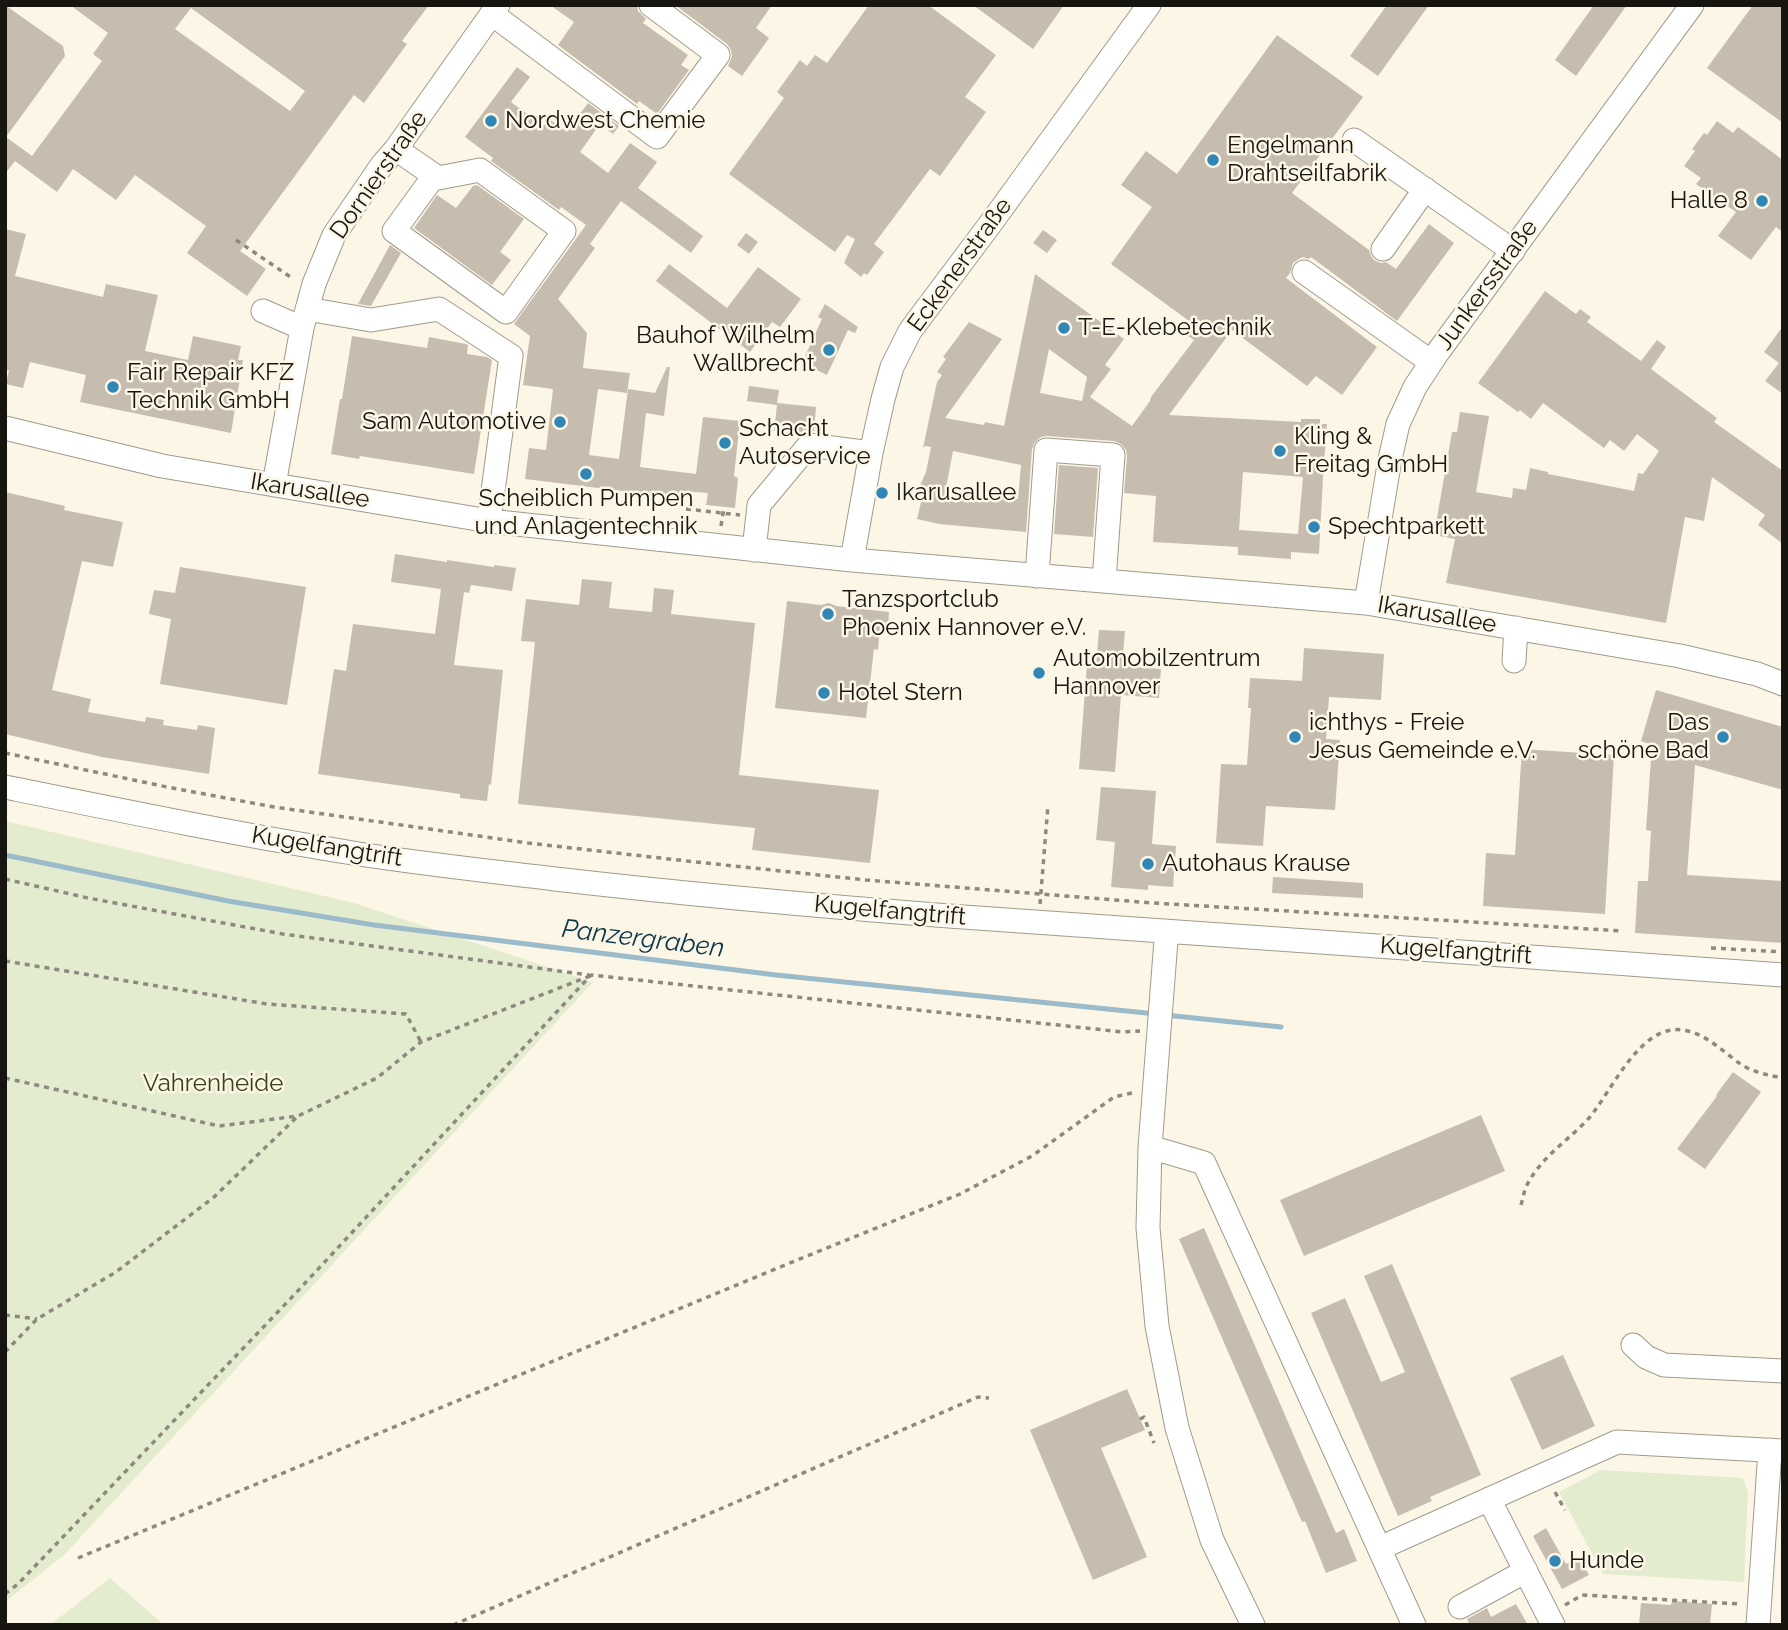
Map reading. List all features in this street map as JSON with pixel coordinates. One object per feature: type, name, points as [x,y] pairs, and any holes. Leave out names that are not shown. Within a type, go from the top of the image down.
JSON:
[{"type":"street","points":[[495,10],[657,136],[718,55],[651,5]]},
{"type":"street","name":"Eckenerstraße","points":[[852,560],[870,453],[883,399],[892,367],[910,331],[1149,5]]},
{"type":"street","name":"Junkersstraße","points":[[1366,603],[1390,459],[1398,424],[1415,387],[1692,5]]},
{"type":"street","name":"Dornierstraße","points":[[274,485],[304,318],[314,284],[334,235],[495,10]]},
{"type":"street","points":[[1354,140],[1513,251]]},
{"type":"street","points":[[396,149],[438,178],[480,170],[564,231],[506,312],[394,231],[434,176]]},
{"type":"street","points":[[1383,249],[1425,190]]},
{"type":"street","points":[[1304,272],[1431,362]]},
{"type":"street","points":[[263,311],[304,318],[371,320],[439,309],[511,356],[489,521]]},
{"type":"street","name":"Ikarusallee","points":[[5,428],[145,463],[489,521],[852,560],[1366,603],[1680,656],[1757,674],[1783,684]]},
{"type":"street","points":[[754,550],[759,505],[809,445],[870,453]]},
{"type":"street","points":[[1037,576],[1046,450],[1113,455],[1104,581]]},
{"type":"street","points":[[1514,661],[1516,628]]},
{"type":"street","name":"Kugelfangtrift","points":[[5,787],[191,825],[360,854],[665,891],[830,907],[1783,975]]},
{"type":"street","points":[[1165,932],[1150,1147],[1148,1228],[1157,1326],[1177,1428],[1212,1540],[1253,1625]]},
{"type":"street","points":[[1150,1147],[1204,1163],[1414,1625]]},
{"type":"street","points":[[1633,1345],[1646,1357],[1664,1365],[1783,1371]]},
{"type":"street","points":[[1380,1548],[1617,1443],[1777,1451],[1772,1577],[1759,1615]]},
{"type":"street","points":[[1489,1499],[1551,1620]]},
{"type":"street","points":[[1460,1607],[1526,1571]]},
{"type":"path","points":[[236,240],[292,278]]},
{"type":"path","points":[[721,527],[724,507]]},
{"type":"path","points":[[687,509],[757,517]]},
{"type":"path","points":[[5,753],[274,807],[528,843],[866,880],[1153,903],[1623,931]]},
{"type":"path","points":[[1040,906],[1048,805]]},
{"type":"path","points":[[5,879],[88,898],[283,934],[591,975],[1124,1032],[1160,1029]]},
{"type":"path","points":[[5,961],[267,1004],[406,1014],[421,1042]]},
{"type":"path","points":[[5,1352],[37,1319],[116,1272],[214,1197],[298,1116],[377,1078],[421,1042],[591,975]]},
{"type":"path","points":[[5,1592],[18,1584],[294,1295],[591,975]]},
{"type":"path","points":[[1521,1205],[1525,1187],[1536,1170],[1589,1118],[1631,1058],[1652,1038],[1665,1031],[1682,1030],[1698,1034],[1744,1066],[1763,1075],[1783,1078]]},
{"type":"path","points":[[5,1079],[219,1126],[298,1116]]},
{"type":"path","points":[[78,1558],[960,1194],[1032,1156],[1114,1097],[1155,1088]]},
{"type":"path","points":[[5,1315],[37,1319]]},
{"type":"path","points":[[453,1625],[978,1397],[989,1398]]},
{"type":"path","points":[[1140,1419],[1144,1417],[1154,1443]]},
{"type":"path","points":[[1551,1620],[1582,1595],[1759,1615]]},
{"type":"green space","name":"Vahrenheide","points":[[5,821],[354,903],[593,982],[64,1555],[5,1602]]},
{"type":"green space","points":[[1601,1470],[1743,1478],[1748,1492],[1744,1582],[1603,1574],[1559,1492]]},
{"type":"green space","points":[[110,1578],[164,1625],[50,1625]]},
{"type":"building","points":[[5,5],[63,46],[65,56],[6,137],[32,156],[102,61],[93,54],[108,33],[70,5],[429,5],[402,41],[407,44],[364,103],[354,95],[240,251],[266,269],[247,296],[187,253],[206,226],[135,175],[116,200],[73,169],[57,192],[15,161],[5,174]],"holes":[[[191,8],[305,91],[290,111],[175,29]]]},
{"type":"building","points":[[550,5],[637,5],[638,11],[646,19],[643,23],[688,55],[681,65],[689,70],[657,114],[639,101],[637,104],[558,45],[574,22]]},
{"type":"building","points":[[675,5],[772,5],[756,28],[769,38],[742,76],[728,66],[732,56],[727,44]]},
{"type":"building","points":[[869,5],[928,5],[996,55],[965,97],[986,112],[940,176],[930,169],[874,244],[884,252],[867,275],[864,273],[861,277],[844,263],[855,239],[847,235],[835,252],[729,174],[784,98],[777,92],[800,60],[807,66],[815,55],[827,63]]},
{"type":"building","points":[[973,5],[1064,5],[1033,49]]},
{"type":"building","points":[[1387,5],[1429,5],[1378,76],[1350,56]]},
{"type":"building","points":[[1594,5],[1627,5],[1576,76],[1555,60]]},
{"type":"building","points":[[1753,5],[1783,5],[1783,123],[1707,68]]},
{"type":"building","points":[[1277,35],[1363,97],[1292,193],[1369,250],[1374,260],[1386,262],[1396,269],[1429,224],[1454,243],[1397,321],[1311,257],[1302,257],[1293,263],[1286,278],[1377,347],[1342,395],[1316,376],[1307,386],[1232,330],[1169,415],[1301,422],[1301,419],[1320,419],[1320,424],[1327,424],[1319,554],[1291,552],[1291,559],[1238,555],[1238,547],[1153,542],[1156,496],[1124,493],[1126,450],[1114,441],[1047,436],[1035,442],[1032,449],[1026,532],[939,524],[917,519],[923,494],[918,490],[926,472],[931,447],[923,448],[937,382],[942,375],[937,372],[946,359],[943,357],[969,322],[1002,339],[945,418],[1004,426],[1035,274],[1124,339],[1105,365],[1111,369],[1090,397],[1132,426],[1194,340],[1188,336],[1196,326],[1111,264],[1152,207],[1121,185],[1146,151],[1177,174]],"holes":[[[1049,349],[1087,377],[1082,401],[1040,393]],[[953,451],[1021,465],[1018,499],[945,493]],[[1243,472],[1303,477],[1298,534],[1239,530]]]},
{"type":"building","points":[[517,67],[530,77],[511,102],[543,126],[549,119],[567,132],[588,103],[619,126],[613,134],[600,124],[580,152],[608,173],[630,143],[657,162],[638,188],[703,236],[691,253],[621,201],[590,244],[595,248],[558,299],[587,333],[583,368],[630,373],[627,393],[598,389],[589,455],[619,459],[628,389],[655,393],[667,367],[670,367],[664,416],[646,413],[640,467],[696,474],[703,417],[740,421],[734,476],[738,478],[735,508],[706,505],[708,493],[681,491],[680,498],[525,479],[529,448],[546,450],[553,389],[523,385],[530,336],[514,324],[586,225],[561,207],[559,210],[491,161],[493,158],[465,137]]},
{"type":"building","points":[[1717,121],[1733,133],[1738,127],[1783,160],[1783,232],[1776,227],[1751,260],[1718,236],[1736,212],[1696,184],[1701,178],[1684,166],[1695,151],[1692,149]]},
{"type":"building","points":[[477,185],[524,219],[500,252],[511,260],[492,285],[414,228],[437,195],[456,208],[473,186]]},
{"type":"building","points":[[5,229],[26,234],[15,276],[103,297],[106,284],[158,295],[145,351],[188,360],[193,336],[241,346],[238,360],[243,360],[231,433],[80,402],[86,375],[30,362],[23,388],[6,384],[9,370],[5,370]]},
{"type":"building","points":[[1043,230],[1057,240],[1047,253],[1033,243]]},
{"type":"building","points":[[746,233],[758,242],[749,254],[737,245]]},
{"type":"building","points":[[390,245],[401,253],[371,306],[358,304]]},
{"type":"building","points":[[669,264],[727,308],[758,267],[801,299],[780,327],[772,322],[750,352],[656,281]]},
{"type":"building","points":[[1545,291],[1576,314],[1580,309],[1591,317],[1587,322],[1641,361],[1657,340],[1666,347],[1651,369],[1717,418],[1714,422],[1783,471],[1783,544],[1758,525],[1765,515],[1712,477],[1704,521],[1685,517],[1666,623],[1446,583],[1455,539],[1434,535],[1452,432],[1457,432],[1460,412],[1489,416],[1476,492],[1512,498],[1513,488],[1526,490],[1530,468],[1634,491],[1638,473],[1643,474],[1659,451],[1637,434],[1624,451],[1610,440],[1604,448],[1543,403],[1531,419],[1478,383]]},
{"type":"building","points":[[825,304],[858,327],[855,333],[848,330],[827,375],[802,363],[822,319],[818,317]]},
{"type":"building","points":[[1783,326],[1783,394],[1765,381],[1779,363],[1764,352]]},
{"type":"building","points":[[352,336],[427,348],[429,337],[466,344],[467,354],[492,360],[474,474],[331,454]]},
{"type":"building","points":[[749,386],[779,390],[777,403],[816,407],[814,431],[801,434],[774,431],[777,405],[747,401]]},
{"type":"building","points":[[1059,465],[1098,468],[1093,537],[1054,534]]},
{"type":"building","points":[[5,492],[65,506],[64,510],[123,522],[113,567],[82,561],[52,690],[91,699],[88,712],[145,722],[146,717],[164,720],[163,725],[197,730],[198,725],[215,728],[209,774],[102,757],[5,734]]},
{"type":"building","points":[[395,554],[516,568],[512,591],[471,585],[469,593],[464,592],[454,665],[503,670],[487,801],[460,798],[460,794],[318,774],[334,669],[346,671],[353,624],[435,634],[441,589],[391,582]]},
{"type":"building","points":[[180,567],[306,587],[287,705],[160,684],[171,619],[149,614],[154,590],[175,593]]},
{"type":"building","points":[[582,579],[612,582],[609,608],[652,612],[654,588],[674,590],[671,614],[755,623],[739,775],[879,790],[870,863],[752,850],[755,828],[518,804],[535,642],[521,641],[526,599],[579,605]]},
{"type":"building","points":[[787,601],[821,605],[829,603],[889,612],[888,627],[880,626],[878,650],[874,649],[866,718],[775,708]]},
{"type":"building","points":[[1099,630],[1125,631],[1122,666],[1161,669],[1159,698],[1121,695],[1115,772],[1079,769],[1087,664],[1096,664]]},
{"type":"building","points":[[1304,648],[1384,654],[1381,700],[1329,697],[1326,739],[1340,740],[1335,810],[1266,806],[1263,846],[1216,843],[1221,764],[1247,765],[1250,678],[1302,681]]},
{"type":"building","points":[[1656,690],[1783,727],[1783,790],[1695,765],[1687,875],[1783,881],[1783,943],[1635,933],[1638,881],[1648,881],[1651,831],[1646,830],[1652,745],[1641,741]]},
{"type":"building","points":[[1522,749],[1614,755],[1605,914],[1483,906],[1486,853],[1515,855]]},
{"type":"building","points":[[1101,787],[1156,791],[1152,844],[1176,846],[1173,887],[1148,885],[1148,890],[1111,887],[1115,842],[1096,840]]},
{"type":"building","points":[[1273,877],[1363,883],[1363,898],[1272,893]]},
{"type":"building","points":[[1733,1072],[1761,1092],[1705,1169],[1677,1149]]},
{"type":"building","points":[[1481,1115],[1505,1171],[1304,1256],[1280,1200]]},
{"type":"building","points":[[1204,1228],[1336,1533],[1344,1529],[1357,1561],[1326,1573],[1305,1521],[1302,1522],[1179,1239]]},
{"type":"building","points":[[1392,1264],[1481,1475],[1430,1497],[1432,1501],[1398,1516],[1311,1313],[1345,1298],[1381,1382],[1405,1372],[1364,1276]]},
{"type":"building","points":[[1563,1355],[1595,1426],[1542,1450],[1510,1378]]},
{"type":"building","points":[[1127,1389],[1145,1430],[1101,1448],[1147,1557],[1093,1580],[1030,1430]]},
{"type":"building","name":"Hunde","points":[[1546,1528],[1566,1564],[1579,1557],[1589,1575],[1562,1589],[1533,1536]]},
{"type":"building","points":[[1672,1601],[1712,1604],[1710,1625],[1639,1625],[1641,1603],[1671,1605]]},
{"type":"building","points":[[1516,1604],[1528,1625],[1470,1625],[1467,1619],[1487,1608],[1491,1617]]},
{"type":"waterway","name":"Panzergraben","points":[[5,855],[228,901],[374,925],[776,975],[1156,1014]]},
{"type":"waterway","name":"Panzergraben","points":[[1165,1015],[1281,1027]]},
{"type":"place","name":"Nordwest Chemie","points":[[491,121]]},
{"type":"place","name":"Engelmann Drahtseilfabrik","points":[[1213,160]]},
{"type":"place","name":"Halle 8","points":[[1762,201]]},
{"type":"place","name":"T-E-Klebetechnik","points":[[1064,328]]},
{"type":"place","name":"Bauhof Wilhelm Wallbrecht","points":[[829,350]]},
{"type":"place","name":"Fair Repair KFZ Technik GmbH","points":[[113,387]]},
{"type":"place","name":"Sam Automotive","points":[[560,422]]},
{"type":"place","name":"Schacht Autoservice","points":[[725,443]]},
{"type":"place","name":"Kling & Freitag GmbH","points":[[1280,451]]},
{"type":"place","name":"Scheiblich Pumpen und Anlagentechnik","points":[[586,474]]},
{"type":"place","name":"Ikarusallee","points":[[882,493]]},
{"type":"place","name":"Spechtparkett","points":[[1314,527]]},
{"type":"place","name":"Tanzsportclub Phoenix Hannover e.V.","points":[[828,614]]},
{"type":"place","name":"Automobilzentrum Hannover","points":[[1039,673]]},
{"type":"place","name":"Hotel Stern","points":[[824,693]]},
{"type":"place","name":"ichthys - Freie Jesus Gemeinde e.V.","points":[[1295,737]]},
{"type":"place","name":"Das schöne Bad","points":[[1723,737]]},
{"type":"place","name":"Autohaus Krause","points":[[1148,864]]},
{"type":"place","name":"Hunde","points":[[1555,1561]]}]
